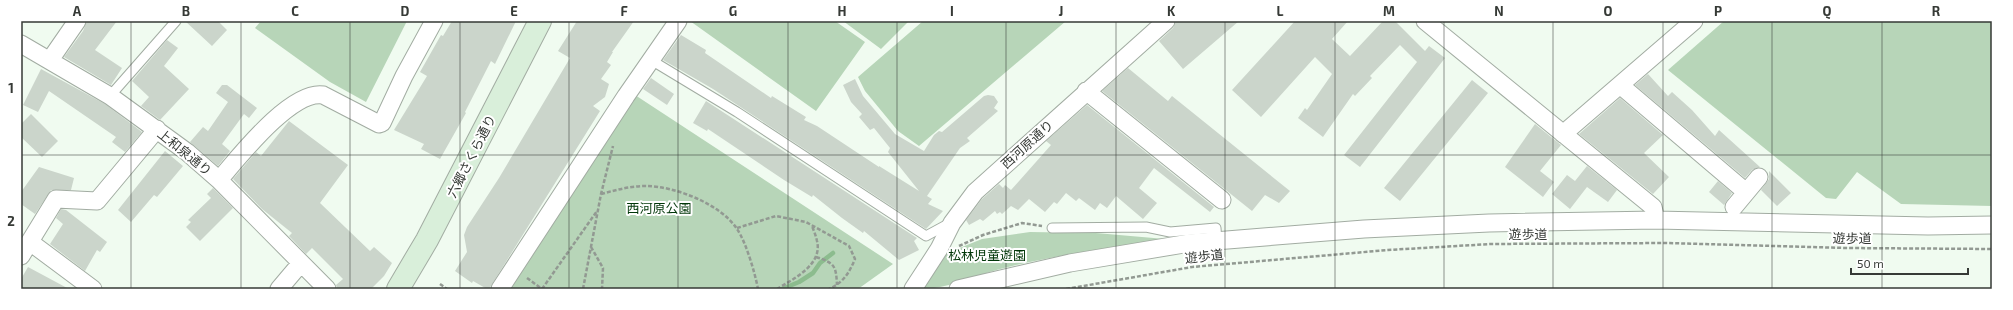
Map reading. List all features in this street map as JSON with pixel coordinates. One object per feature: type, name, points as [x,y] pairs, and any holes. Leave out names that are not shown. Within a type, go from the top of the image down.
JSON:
[{"type":"main road","name":"六郷さくら通り","points":[[398,289],[431,234],[540,21]]},
{"type":"street","points":[[50,60],[77,21]]},
{"type":"street","points":[[219,180],[253,141],[282,112],[315,94],[323,95],[378,124],[382,122],[404,76],[434,21]]},
{"type":"street","points":[[500,289],[600,135],[678,21]]},
{"type":"street","name":"西河原通り","points":[[913,289],[939,249],[952,223],[974,192],[1166,21]]},
{"type":"street","points":[[1425,21],[1653,207],[1656,220]]},
{"type":"street","points":[[1564,134],[1694,21]]},
{"type":"street","name":"上和泉通り","points":[[21,44],[110,96],[187,152],[219,180],[327,289]]},
{"type":"street","points":[[1620,84],[1746,192]]},
{"type":"street","points":[[1086,91],[1222,200]]},
{"type":"street","points":[[21,256],[56,200],[97,201],[157,129]]},
{"type":"street","points":[[1734,207],[1759,177]]},
{"type":"street","points":[[958,289],[1070,263],[1135,251],[1217,241],[1364,230],[1488,223],[1656,220],[1928,226],[1992,225]]},
{"type":"street","points":[[30,242],[93,289]]},
{"type":"street","points":[[279,289],[301,263]]},
{"type":"lane","points":[[110,96],[176,21]]},
{"type":"lane","points":[[651,60],[737,112],[926,236],[952,223]]},
{"type":"lane","points":[[1052,228],[1146,227],[1170,232],[1216,228],[1217,241]]},
{"type":"path","points":[[583,289],[601,194],[614,146],[600,135]]},
{"type":"path","points":[[601,194],[624,188],[646,186],[668,189],[693,197],[717,209],[737,228],[754,271],[758,289]]},
{"type":"path","points":[[542,289],[598,210]]},
{"type":"path","points":[[737,228],[776,216],[806,222],[849,246],[855,258],[848,276],[837,286],[830,289]]},
{"type":"path","points":[[956,247],[983,235],[1022,224],[1052,228]]},
{"type":"path","points":[[777,289],[802,274],[816,257],[818,242],[812,226]]},
{"type":"path","name":"遊歩道","points":[[1066,289],[1200,266],[1388,250],[1491,244],[1666,243],[1846,248],[1992,248]]},
{"type":"path","points":[[591,246],[602,268],[602,289]]},
{"type":"path","points":[[816,257],[829,261],[836,270],[837,286]]},
{"type":"path","points":[[440,284],[447,289]]},
{"type":"green space","points":[[261,21],[407,21],[366,102],[330,82],[255,28]]},
{"type":"green space","points":[[690,21],[835,21],[865,42],[816,111]]},
{"type":"green space","points":[[843,21],[909,21],[881,49]]},
{"type":"green space","points":[[923,21],[1066,21],[919,146],[898,131],[865,91],[858,77]]},
{"type":"green space","points":[[1724,21],[1992,21],[1992,206],[1901,204],[1857,172],[1836,199],[1826,198],[1668,70]]},
{"type":"green space","name":"西河原公園","points":[[635,95],[893,264],[858,289],[509,289]]},
{"type":"green space","name":"松林児童遊園","points":[[1030,232],[1096,233],[1165,239],[1041,260],[1000,269],[951,285],[921,289],[947,253],[982,239]]},
{"type":"building","points":[[87,21],[117,21],[95,50],[122,68],[111,85],[64,57],[83,31]]},
{"type":"building","points":[[185,21],[218,21],[227,30],[212,46]]},
{"type":"building","points":[[452,21],[516,21],[495,64],[491,61],[465,112],[466,113],[440,159],[421,149],[424,144],[394,130],[427,76],[420,72],[441,35],[443,36]]},
{"type":"building","points":[[577,21],[634,21],[612,52],[607,62],[611,65],[601,79],[609,84],[605,97],[593,106],[600,111],[489,289],[487,289],[473,281],[472,283],[455,271],[467,252],[464,235],[467,227],[499,178],[570,58],[558,51]]},
{"type":"building","points":[[1176,21],[1239,21],[1183,69],[1159,41],[1173,28]]},
{"type":"building","points":[[1295,21],[1348,21],[1332,39],[1350,56],[1383,21],[1395,21],[1425,51],[1429,46],[1445,58],[1360,167],[1344,155],[1417,62],[1400,45],[1370,76],[1372,78],[1355,96],[1353,94],[1323,137],[1298,118],[1305,108],[1307,110],[1332,74],[1315,57],[1261,117],[1232,90]]},
{"type":"building","points":[[681,35],[706,50],[705,53],[771,98],[772,96],[806,117],[804,120],[817,126],[879,167],[919,191],[888,152],[890,148],[874,128],[870,130],[859,117],[862,114],[851,102],[843,85],[855,79],[863,96],[895,134],[924,151],[934,135],[939,131],[942,132],[984,96],[994,96],[998,102],[994,108],[998,111],[967,138],[970,141],[960,148],[927,196],[932,199],[928,204],[943,211],[926,229],[713,89],[663,60]]},
{"type":"building","points":[[167,40],[178,48],[164,66],[189,89],[160,120],[141,106],[149,97],[132,81]]},
{"type":"building","points":[[1128,68],[1168,101],[1172,96],[1290,191],[1279,203],[1265,195],[1252,211],[1102,91]]},
{"type":"building","points":[[41,69],[105,104],[142,132],[125,152],[112,142],[116,137],[49,91],[38,112],[23,105]]},
{"type":"building","points":[[1648,74],[1668,96],[1672,92],[1692,110],[1715,136],[1719,130],[1760,167],[1752,170],[1745,178],[1635,85]]},
{"type":"building","points":[[651,78],[674,94],[667,105],[643,89]]},
{"type":"building","points":[[1472,80],[1488,93],[1400,201],[1384,188]]},
{"type":"building","points":[[222,85],[227,85],[257,108],[249,118],[244,114],[222,144],[230,151],[218,166],[190,142],[203,127],[208,131],[228,102],[216,93]]},
{"type":"building","points":[[1620,98],[1663,135],[1644,153],[1669,177],[1653,194],[1579,134]]},
{"type":"building","points":[[706,101],[917,238],[914,241],[919,250],[899,260],[864,231],[863,233],[813,195],[812,197],[784,180],[708,129],[707,131],[693,123]]},
{"type":"building","points":[[1087,105],[1214,207],[1210,212],[1154,168],[1139,188],[1157,203],[1143,219],[1116,196],[1107,208],[1100,203],[1095,210],[1079,198],[1076,201],[1066,193],[1057,204],[1054,202],[1045,212],[1029,199],[1018,210],[1011,206],[1002,214],[1000,212],[997,214],[995,211],[983,221],[980,219],[969,225],[966,220],[982,199],[999,184],[1003,188],[1005,185],[1011,190],[1051,145],[1046,141]]},
{"type":"building","points":[[31,114],[58,141],[42,157],[21,137],[21,124]]},
{"type":"building","points":[[289,121],[348,165],[320,203],[370,251],[374,247],[392,263],[384,276],[371,289],[337,289],[336,285],[343,279],[312,248],[306,254],[289,236],[292,233],[262,209],[233,179],[256,152],[261,156]]},
{"type":"building","points":[[1535,124],[1561,145],[1540,171],[1554,182],[1543,197],[1505,167]]},
{"type":"building","points":[[165,151],[183,166],[157,197],[154,195],[131,222],[118,210]]},
{"type":"building","points":[[1587,166],[1617,190],[1608,202],[1587,187],[1570,209],[1552,194],[1567,175],[1575,181]]},
{"type":"building","points":[[39,167],[74,178],[71,190],[51,190],[35,214],[21,204],[21,192]]},
{"type":"building","points":[[1769,171],[1791,193],[1777,206],[1761,190],[1769,179]]},
{"type":"building","points":[[1718,181],[1732,193],[1724,205],[1709,192]]},
{"type":"building","points":[[213,188],[233,208],[200,241],[186,227],[191,222],[188,220],[211,198],[207,194]]},
{"type":"building","points":[[61,209],[66,210],[107,242],[100,252],[97,250],[85,271],[50,244],[63,224],[56,218]]},
{"type":"building","points":[[28,267],[69,289],[21,289],[21,279]]},
{"type":"waterway","points":[[782,289],[799,282],[813,273],[820,263],[833,253]]}]
